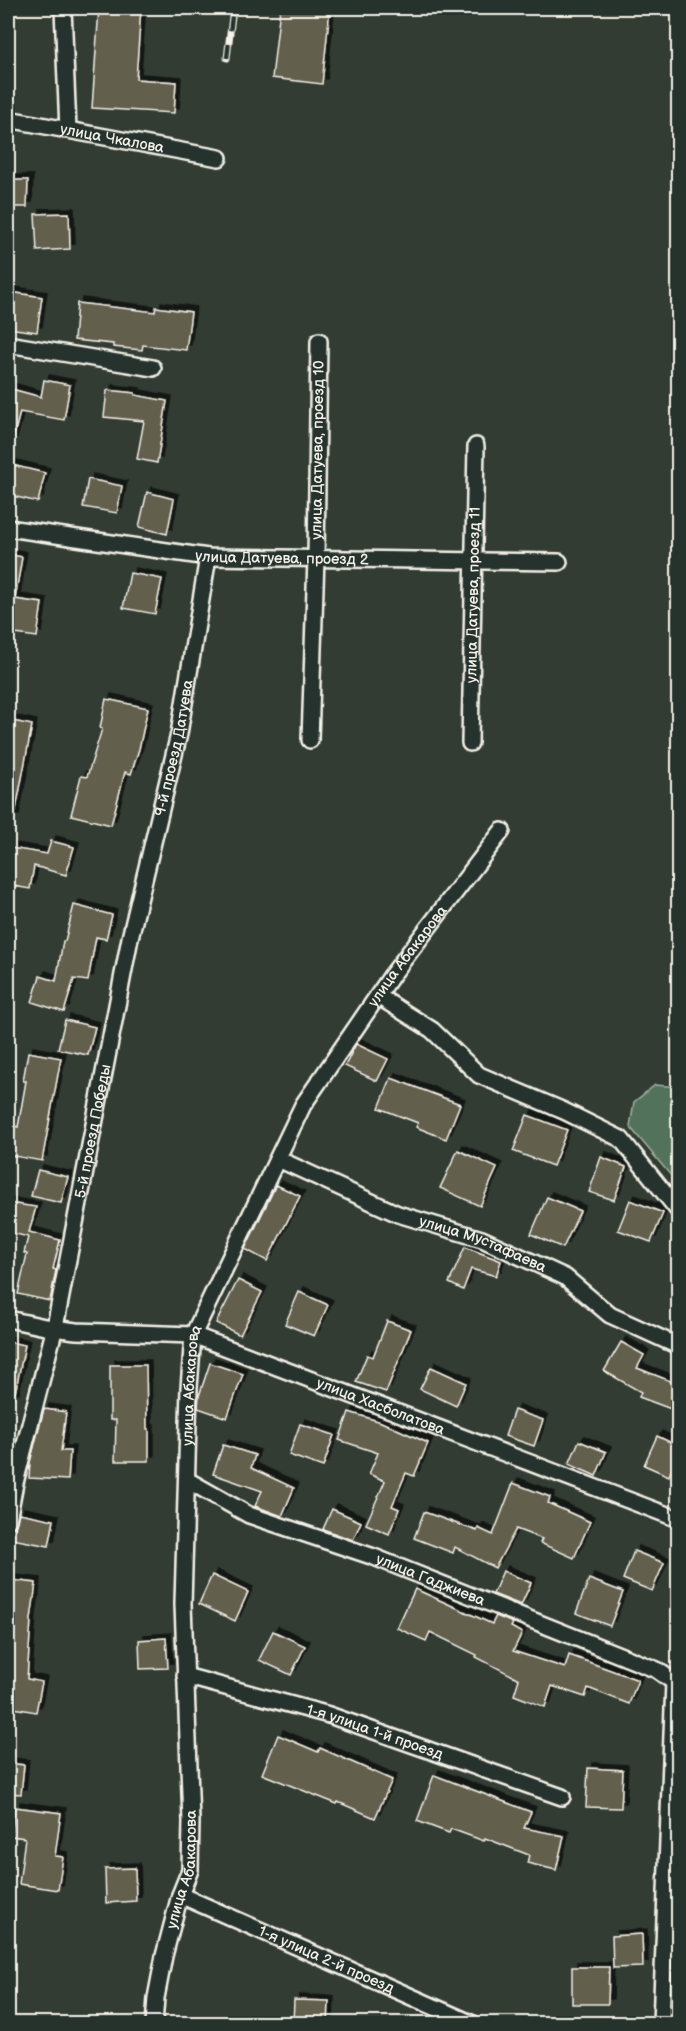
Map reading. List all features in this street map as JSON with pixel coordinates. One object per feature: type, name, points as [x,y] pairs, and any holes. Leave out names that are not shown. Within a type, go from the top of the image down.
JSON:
[{"type":"street","points":[[63,8],[69,130]]},
{"type":"street","name":"улица Чкалова","points":[[8,119],[219,158]]},
{"type":"street","name":"улица Датуева, проезд 10","points":[[310,740],[316,558],[319,341]]},
{"type":"street","points":[[8,344],[153,368]]},
{"type":"street","name":"улица Датуева, проезд 11","points":[[470,743],[476,446]]},
{"type":"street","name":"улица Датуева, проезд 2","points":[[8,528],[208,557],[559,562]]},
{"type":"street","name":"9-й проезд Датуева","points":[[130,938],[179,734],[208,557]]},
{"type":"street","name":"улица Абакарова","points":[[154,2024],[156,1998],[180,1895],[190,1870],[191,1821],[183,1605],[189,1388],[194,1335],[303,1105],[378,996],[502,831]]},
{"type":"street","name":"5-й проезд Победы","points":[[8,1520],[15,1483],[55,1327],[130,938]]},
{"type":"street","points":[[378,996],[432,1030],[479,1075],[564,1111],[621,1139],[678,1210]]},
{"type":"street","name":"улица Мустафаева","points":[[278,1159],[398,1214],[482,1239],[565,1277],[610,1315],[678,1346]]},
{"type":"street","name":"улица Хасболатова","points":[[8,1319],[76,1331],[194,1335],[678,1519]]},
{"type":"street","name":"улица Гаджиева","points":[[187,1480],[249,1515],[374,1557],[657,1670],[676,1685]]},
{"type":"street","name":"1-я улица 1-й проезд","points":[[184,1676],[329,1714],[562,1797]]},
{"type":"street","points":[[661,2024],[676,1685]]},
{"type":"street","name":"1-я улица 2-й проезд","points":[[180,1895],[473,2024]]},
{"type":"green space","points":[[655,1085],[678,1087],[678,1184],[630,1127],[634,1102]]},
{"type":"building","points":[[99,8],[141,8],[136,79],[176,82],[174,113],[92,108]]},
{"type":"building","points":[[280,8],[330,8],[322,84],[272,78]]},
{"type":"building","points":[[8,180],[28,180],[27,207],[8,207]]},
{"type":"building","points":[[69,213],[70,249],[37,251],[35,214]]},
{"type":"building","points":[[10,292],[42,297],[37,332],[8,328]]},
{"type":"building","points":[[77,303],[155,312],[156,307],[191,312],[186,350],[143,345],[142,350],[74,340]]},
{"type":"building","points":[[44,380],[70,385],[64,420],[20,412],[12,443],[8,443],[8,388],[41,397]]},
{"type":"building","points":[[107,390],[135,393],[135,395],[167,401],[157,463],[137,459],[144,421],[104,417]]},
{"type":"building","points":[[12,465],[45,473],[38,502],[8,495]]},
{"type":"building","points":[[88,479],[122,486],[117,513],[83,507]]},
{"type":"building","points":[[147,492],[174,499],[167,534],[139,527]]},
{"type":"building","points":[[8,554],[22,557],[15,599],[42,603],[37,637],[8,633]]},
{"type":"building","points":[[130,573],[162,579],[155,614],[123,608]]},
{"type":"building","points":[[106,699],[148,708],[139,749],[131,774],[125,772],[111,825],[71,815],[81,776],[87,777],[102,729],[100,728]]},
{"type":"building","points":[[8,720],[32,725],[14,820],[8,820]]},
{"type":"building","points":[[51,841],[74,847],[66,875],[34,866],[30,889],[8,885],[11,848],[47,854]]},
{"type":"building","points":[[74,905],[112,915],[106,939],[96,937],[88,981],[74,979],[64,1012],[32,1002],[40,976],[56,981],[63,941],[65,941]]},
{"type":"building","points":[[65,1020],[95,1027],[88,1055],[58,1049]]},
{"type":"building","points":[[356,1044],[388,1059],[377,1081],[345,1066]]},
{"type":"building","points":[[28,1052],[61,1058],[42,1161],[8,1155],[14,1126],[18,1127],[26,1081],[23,1081]]},
{"type":"building","points":[[391,1078],[460,1104],[446,1139],[416,1127],[418,1123],[379,1108]]},
{"type":"building","points":[[527,1115],[567,1130],[553,1166],[513,1151]]},
{"type":"building","points":[[458,1150],[497,1168],[480,1206],[440,1188]]},
{"type":"building","points":[[601,1157],[626,1167],[614,1200],[589,1192]]},
{"type":"building","points":[[38,1170],[68,1177],[61,1203],[31,1196]]},
{"type":"building","points":[[276,1185],[300,1196],[267,1261],[245,1249]]},
{"type":"building","points":[[547,1197],[580,1211],[563,1248],[531,1234]]},
{"type":"building","points":[[630,1200],[663,1213],[651,1242],[618,1230]]},
{"type":"building","points":[[8,1203],[36,1207],[29,1232],[60,1240],[53,1269],[56,1270],[50,1301],[18,1294],[27,1254],[24,1253],[28,1237],[8,1232]]},
{"type":"building","points":[[465,1247],[501,1261],[496,1276],[471,1269],[463,1290],[449,1283]]},
{"type":"building","points":[[238,1280],[262,1292],[240,1335],[216,1323]]},
{"type":"building","points":[[299,1292],[328,1305],[314,1336],[285,1324]]},
{"type":"building","points":[[387,1321],[411,1330],[386,1392],[356,1382],[367,1355],[373,1357]]},
{"type":"building","points":[[8,1342],[25,1345],[14,1398],[8,1397]]},
{"type":"building","points":[[621,1342],[644,1355],[637,1368],[678,1384],[671,1409],[639,1397],[641,1392],[604,1371]]},
{"type":"building","points":[[210,1363],[243,1374],[227,1418],[198,1408],[199,1396]]},
{"type":"building","points":[[110,1365],[146,1365],[149,1461],[115,1461],[116,1420],[110,1420]]},
{"type":"building","points":[[431,1367],[466,1383],[456,1406],[420,1389]]},
{"type":"building","points":[[44,1409],[66,1412],[61,1451],[70,1451],[68,1480],[29,1478],[30,1462]]},
{"type":"building","points":[[514,1410],[543,1420],[534,1446],[505,1436]]},
{"type":"building","points":[[349,1412],[381,1422],[428,1443],[414,1476],[406,1473],[392,1506],[399,1509],[389,1534],[366,1524],[385,1481],[369,1474],[378,1453],[339,1440]]},
{"type":"building","points":[[300,1424],[334,1435],[323,1467],[289,1455]]},
{"type":"building","points":[[657,1436],[678,1446],[678,1453],[669,1476],[644,1465]]},
{"type":"building","points":[[579,1441],[606,1452],[596,1476],[569,1464]]},
{"type":"building","points":[[223,1445],[255,1455],[251,1468],[294,1488],[282,1516],[255,1506],[262,1491],[213,1474]]},
{"type":"building","points":[[513,1483],[550,1497],[548,1503],[590,1522],[574,1558],[540,1543],[542,1539],[516,1529],[495,1568],[455,1547],[453,1553],[414,1538],[424,1512],[477,1531],[478,1528],[493,1535]]},
{"type":"building","points":[[332,1509],[361,1522],[353,1540],[323,1529]]},
{"type":"building","points":[[19,1513],[54,1520],[49,1546],[12,1539]]},
{"type":"building","points":[[634,1551],[664,1563],[652,1591],[623,1579]]},
{"type":"building","points":[[503,1571],[531,1583],[521,1605],[493,1594]]},
{"type":"building","points":[[212,1575],[248,1592],[235,1621],[199,1604]]},
{"type":"building","points":[[589,1579],[623,1592],[610,1626],[576,1613]]},
{"type":"building","points":[[10,1580],[36,1583],[27,1679],[42,1682],[36,1712],[8,1707]]},
{"type":"building","points":[[415,1589],[492,1624],[496,1616],[513,1623],[511,1627],[522,1633],[513,1651],[565,1668],[569,1655],[638,1680],[629,1704],[588,1688],[585,1697],[552,1686],[545,1707],[514,1695],[519,1679],[430,1632],[426,1641],[397,1628]]},
{"type":"building","points":[[273,1631],[305,1646],[291,1675],[259,1660]]},
{"type":"building","points":[[166,1638],[168,1668],[140,1669],[139,1640]]},
{"type":"building","points":[[278,1735],[318,1752],[320,1748],[392,1780],[375,1818],[262,1774]]},
{"type":"building","points":[[8,1763],[24,1765],[21,1794],[8,1793]]},
{"type":"building","points":[[588,1768],[623,1770],[621,1808],[586,1807]]},
{"type":"building","points":[[434,1775],[531,1812],[524,1828],[564,1836],[556,1870],[527,1863],[529,1855],[485,1838],[484,1841],[451,1829],[449,1833],[417,1821]]},
{"type":"building","points":[[15,1807],[61,1813],[55,1856],[63,1857],[58,1890],[19,1884],[25,1838],[11,1836]]},
{"type":"building","points":[[135,1868],[136,1901],[106,1903],[105,1869]]},
{"type":"building","points":[[642,1934],[643,1967],[613,1968],[612,1936]]},
{"type":"building","points":[[572,1967],[609,1967],[608,2004],[572,2004]]},
{"type":"building","points":[[294,2000],[329,2001],[328,2024],[293,2024]]},
{"type":"railway","points":[[227,58],[233,8]]}]
